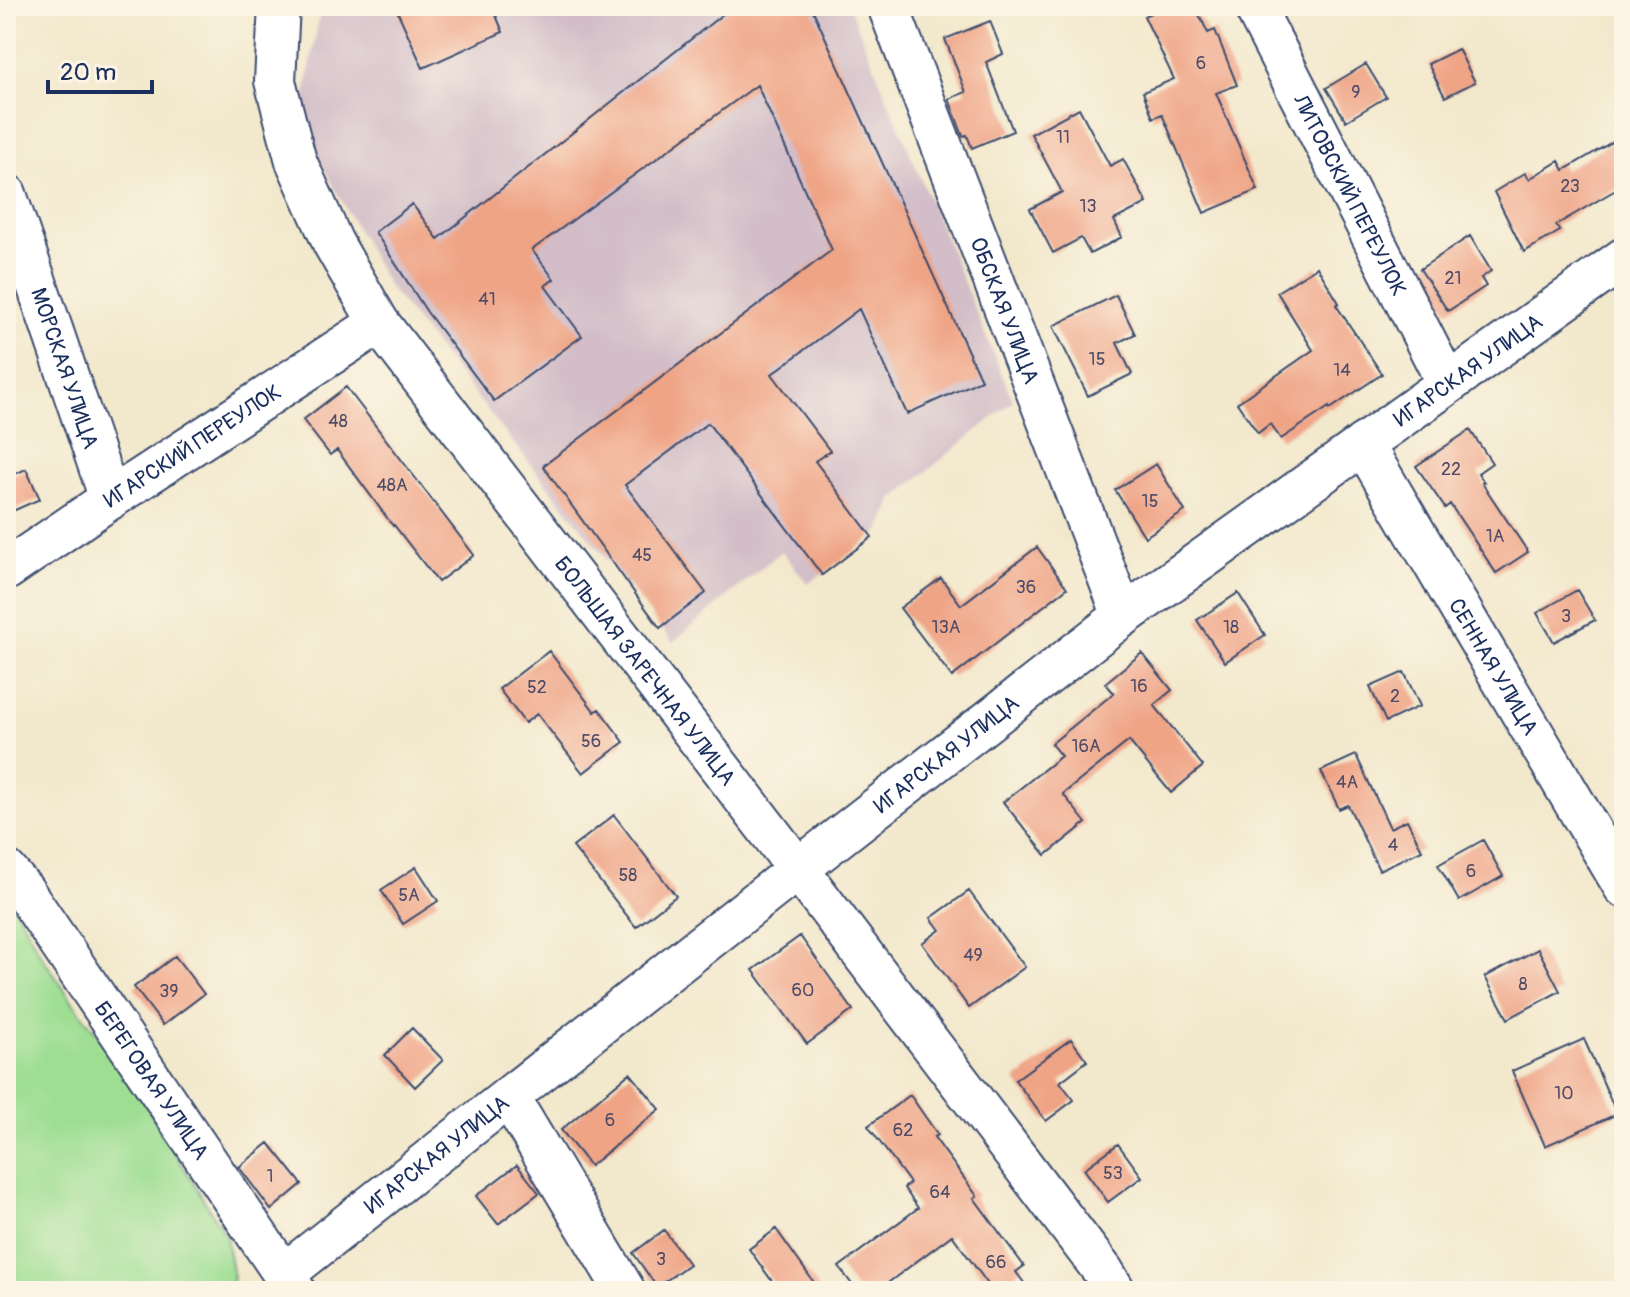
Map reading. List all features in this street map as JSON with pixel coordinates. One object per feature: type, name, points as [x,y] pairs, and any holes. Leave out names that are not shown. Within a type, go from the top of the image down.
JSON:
[{"type":"street","name":"БОЛЬШАЯ ЗАРЕЧНАЯ УЛИЦА","points":[[279,6],[275,81],[296,161],[333,243],[379,323],[1094,1258],[1115,1291]]},
{"type":"street","name":"ОБСКАЯ УЛИЦА","points":[[888,6],[1123,616]]},
{"type":"street","name":"ЛИТОВСКИЙ ПЕРЕУЛОК","points":[[1254,6],[1447,383]]},
{"type":"street","name":"МОРСКАЯ УЛИЦА","points":[[6,194],[110,499]]},
{"type":"street","name":"ИГАРСКАЯ УЛИЦА","points":[[290,1282],[509,1097],[1123,616],[1624,258]]},
{"type":"street","name":"ИГАРСКИЙ ПЕРЕУЛОК","points":[[6,570],[379,323]]},
{"type":"street","name":"СЕННАЯ УЛИЦА","points":[[1363,444],[1624,887]]},
{"type":"street","name":"БЕРЕГОВАЯ УЛИЦА","points":[[6,870],[24,891],[290,1282]]},
{"type":"street","points":[[509,1097],[625,1291]]},
{"type":"shaded area","points":[[321,6],[849,6],[1013,401],[893,499],[880,531],[808,584],[782,551],[673,642],[388,286],[300,124]]},
{"type":"green space","points":[[6,896],[40,954],[122,1066],[226,1236],[233,1278],[228,1291],[6,1291]]},
{"type":"building","points":[[395,6],[492,6],[503,32],[423,68]]},
{"type":"building","points":[[733,6],[811,6],[981,380],[907,414],[859,309],[772,374],[830,451],[815,461],[872,537],[822,575],[708,423],[625,485],[706,593],[660,628],[543,466],[832,250],[757,85],[532,250],[554,279],[545,286],[582,336],[494,401],[427,312],[375,232],[412,204],[438,239]]},
{"type":"building","points":[[1166,6],[1195,6],[1208,33],[1215,30],[1237,85],[1216,93],[1258,190],[1204,213],[1162,114],[1153,118],[1143,92],[1174,79],[1144,16]]},
{"type":"building","points":[[990,21],[1003,54],[986,62],[1013,131],[972,148],[967,135],[963,136],[949,99],[966,92],[945,39]]},
{"type":"building","points":[[1458,49],[1475,82],[1445,97],[1428,64]]},
{"type":"building","points":[[1366,64],[1386,97],[1346,121],[1326,88]]},
{"type":"building","points":[[1079,108],[1110,166],[1123,159],[1147,203],[1114,220],[1122,237],[1090,254],[1081,238],[1053,253],[1030,209],[1062,192],[1031,134]]},
{"type":"building","points":[[1624,135],[1624,185],[1556,225],[1560,231],[1524,252],[1494,192],[1525,173],[1529,179],[1559,161],[1564,170]]},
{"type":"building","points":[[1470,236],[1491,271],[1481,278],[1486,286],[1448,311],[1420,269]]},
{"type":"building","points":[[1317,267],[1339,303],[1336,305],[1382,374],[1281,439],[1270,424],[1258,433],[1237,403],[1313,350],[1277,292]]},
{"type":"building","points":[[1116,295],[1135,334],[1117,343],[1132,374],[1088,396],[1053,326]]},
{"type":"building","points":[[346,387],[474,555],[438,582],[337,450],[330,455],[303,420]]},
{"type":"building","points":[[1470,430],[1492,463],[1478,473],[1482,483],[1528,552],[1496,573],[1450,504],[1445,508],[1416,466]]},
{"type":"building","points":[[1156,464],[1185,511],[1145,537],[1115,490]]},
{"type":"building","points":[[26,469],[40,499],[6,514],[6,478]]},
{"type":"building","points":[[1037,547],[1067,588],[952,677],[900,608],[941,578],[961,605]]},
{"type":"building","points":[[1577,590],[1595,620],[1554,642],[1537,613]]},
{"type":"building","points":[[1238,593],[1265,635],[1225,662],[1197,620]]},
{"type":"building","points":[[549,651],[595,712],[599,709],[624,742],[583,773],[537,714],[525,723],[499,689]]},
{"type":"building","points":[[1142,653],[1172,690],[1154,705],[1203,766],[1171,793],[1129,741],[1063,794],[1086,823],[1046,855],[1003,802],[1061,756],[1051,744],[1114,693],[1105,683]]},
{"type":"building","points":[[1404,672],[1420,706],[1386,722],[1370,687]]},
{"type":"building","points":[[1356,755],[1390,828],[1407,820],[1422,850],[1379,870],[1348,805],[1339,809],[1321,771]]},
{"type":"building","points":[[614,815],[676,896],[636,927],[573,847]]},
{"type":"building","points":[[1483,840],[1503,876],[1459,901],[1438,865]]},
{"type":"building","points":[[416,867],[438,901],[403,924],[381,890]]},
{"type":"building","points":[[969,891],[1025,967],[969,1008],[922,943],[940,930],[931,918]]},
{"type":"building","points":[[800,936],[853,1010],[807,1044],[753,970]]},
{"type":"building","points":[[1538,949],[1560,991],[1508,1019],[1485,977]]},
{"type":"building","points":[[175,956],[204,994],[163,1025],[134,987]]},
{"type":"building","points":[[412,1028],[443,1060],[415,1087],[385,1055]]},
{"type":"building","points":[[1071,1039],[1087,1061],[1060,1082],[1074,1100],[1046,1121],[1015,1080]]},
{"type":"building","points":[[1584,1039],[1617,1114],[1545,1146],[1512,1071]]},
{"type":"building","points":[[630,1073],[660,1109],[590,1166],[561,1130]]},
{"type":"building","points":[[910,1095],[938,1135],[934,1137],[977,1196],[974,1198],[1024,1266],[1016,1272],[1030,1291],[993,1291],[952,1235],[877,1291],[857,1291],[839,1267],[918,1208],[904,1188],[910,1183],[868,1126]]},
{"type":"building","points":[[269,1143],[302,1184],[271,1210],[239,1167]]},
{"type":"building","points":[[1118,1144],[1142,1177],[1108,1202],[1084,1169]]},
{"type":"building","points":[[517,1165],[539,1193],[498,1224],[476,1196]]},
{"type":"building","points":[[776,1229],[820,1291],[779,1291],[749,1249]]},
{"type":"building","points":[[664,1230],[689,1264],[657,1287],[633,1253]]}]
